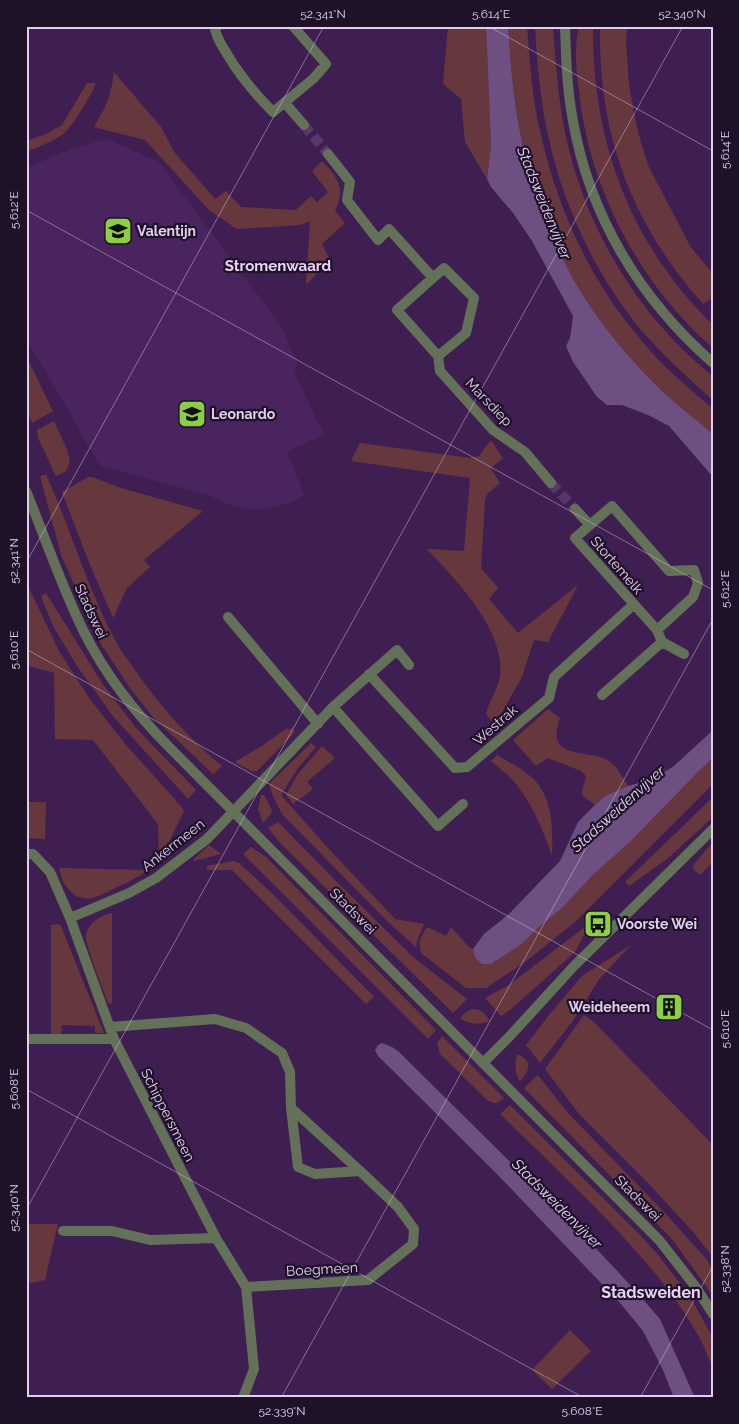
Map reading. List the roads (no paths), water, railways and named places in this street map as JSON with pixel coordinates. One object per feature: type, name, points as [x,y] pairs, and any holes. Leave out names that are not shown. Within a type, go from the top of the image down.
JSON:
[{"type":"street","points":[[218,26],[215,29],[216,37],[240,75],[273,112],[314,78],[326,64],[293,26]]},
{"type":"street","points":[[565,26],[568,84],[574,130],[586,175],[607,226],[634,275],[652,300],[693,346],[713,363]]},
{"type":"street","points":[[285,102],[304,125]]},
{"type":"street","points":[[328,154],[350,182],[347,200],[378,240],[389,229],[432,278],[444,268],[474,298],[466,333],[438,356]]},
{"type":"street","name":"Marsdiep","points":[[432,278],[397,310],[438,356],[440,371],[493,430],[525,452],[551,483]]},
{"type":"street","name":"Stadswei","points":[[26,491],[83,630],[119,690],[151,729],[660,1240],[695,1286],[713,1314]]},
{"type":"street","name":"Stortemelk","points":[[657,630],[693,597],[698,583],[694,570],[669,571],[612,506],[575,538],[657,630],[662,642]]},
{"type":"street","points":[[575,509],[590,525]]},
{"type":"street","name":"Westrak","points":[[370,674],[454,768],[467,767],[549,698],[554,677],[634,604]]},
{"type":"street","points":[[228,617],[318,724]]},
{"type":"street","points":[[602,695],[662,642],[684,654]]},
{"type":"street","points":[[234,811],[333,707],[397,650],[409,665]]},
{"type":"street","points":[[333,707],[438,826],[463,804]]},
{"type":"street","name":"Ankermeen","points":[[70,918],[129,893],[156,878],[207,839],[234,811]]},
{"type":"street","points":[[483,1062],[510,1036],[574,966],[713,829]]},
{"type":"street","name":"Schippersmeen","points":[[26,854],[33,854],[50,872],[70,918],[114,1039],[216,1238],[246,1287],[254,1369],[243,1398]]},
{"type":"street","points":[[110,1027],[215,1019],[246,1028],[282,1052],[290,1072],[291,1108],[298,1167],[315,1174],[360,1170]]},
{"type":"street","points":[[26,1039],[114,1039]]},
{"type":"street","name":"Boegmeen","points":[[246,1287],[368,1280],[413,1244],[414,1229],[398,1207],[291,1108]]},
{"type":"street","points":[[63,1231],[112,1230],[150,1240],[216,1238]]},
{"type":"water","points":[[486,26],[508,26],[514,94],[524,152],[541,207],[569,271],[594,312],[630,358],[665,394],[713,434],[713,477],[669,426],[622,405],[607,405],[597,397],[573,362],[566,346],[570,338],[573,316],[532,241],[487,179],[491,145]]},
{"type":"water","name":"Stadsweidenvijver","points":[[713,730],[713,758],[631,841],[593,875],[562,908],[522,944],[491,964],[482,964],[475,958],[473,949],[484,934],[509,914],[560,861],[578,822],[595,805],[605,796],[628,786],[653,779],[674,766]]},
{"type":"water","points":[[382,1043],[398,1051],[577,1228],[633,1288],[660,1319],[695,1398],[674,1398],[663,1370],[643,1331],[620,1303],[495,1172],[378,1056],[375,1050]]},
{"type":"tunnel","points":[[304,125],[328,154]]},
{"type":"tunnel","points":[[551,483],[575,509]]},
{"type":"place","name":"Valentijn","points":[[118,231]]},
{"type":"place","name":"Leonardo","points":[[192,414]]},
{"type":"place","name":"Voorste Wei","points":[[598,924]]},
{"type":"place","name":"Weideheem","points":[[669,1007]]},
{"type":"district","name":"Stromenwaard","points":[[278,266]]},
{"type":"district","name":"Stadsweiden","points":[[651,1292]]}]
